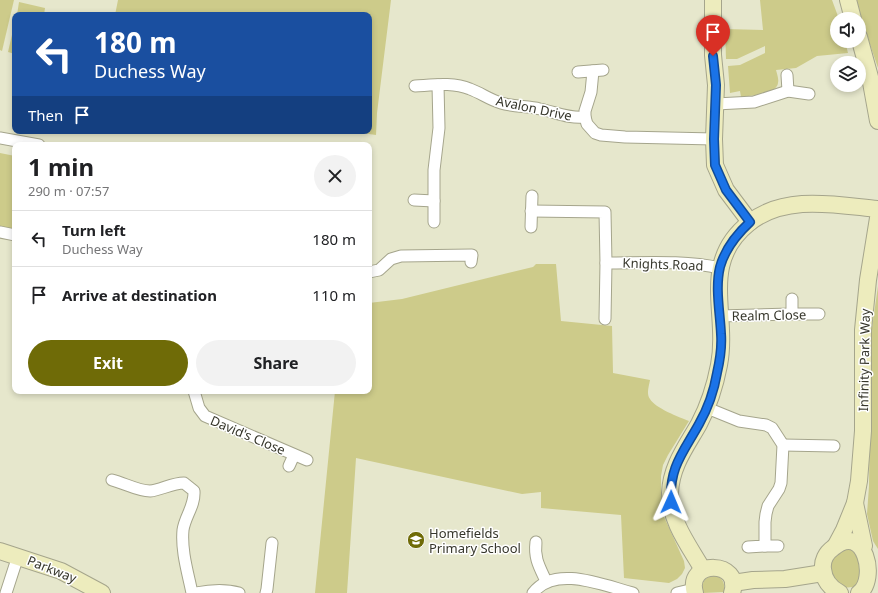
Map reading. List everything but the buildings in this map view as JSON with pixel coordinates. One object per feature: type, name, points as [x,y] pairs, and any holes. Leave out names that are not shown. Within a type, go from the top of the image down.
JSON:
[{"type":"street","points":[[713,0],[713,56],[716,104],[714,139],[715,165],[719,178],[726,190],[750,222]]},
{"type":"street","points":[[848,0],[852,12]]},
{"type":"street","points":[[862,48],[870,77],[878,121]]},
{"type":"street","points":[[578,72],[598,70],[585,110],[585,117],[590,128],[601,135],[714,139]]},
{"type":"street","points":[[787,75],[788,91]]},
{"type":"street","points":[[434,222],[434,170],[439,128],[438,85]]},
{"type":"street","name":"Avalon Drive","points":[[415,86],[459,86],[468,88],[499,103],[511,106],[540,109],[575,118],[585,117]]},
{"type":"street","points":[[716,104],[754,102],[788,91],[809,94]]},
{"type":"street","points":[[0,138],[22,142]]},
{"type":"street","points":[[531,227],[532,196]]},
{"type":"street","points":[[414,200],[434,201]]},
{"type":"street","points":[[703,570],[687,544],[677,523],[671,502],[671,480],[681,453],[699,425],[713,391],[721,348],[718,284],[720,268],[729,248],[735,237],[750,222],[770,211],[785,206],[804,204],[878,208]]},
{"type":"street","name":"Knights Road","points":[[531,211],[605,212],[605,319]]},
{"type":"street","name":"Infinity Park Way","points":[[823,573],[822,564],[830,550],[836,545],[855,503],[859,481],[863,442],[863,330],[868,280],[878,218]]},
{"type":"street","points":[[0,232],[12,234]]},
{"type":"street","points":[[372,271],[379,270],[391,259],[401,256],[472,255],[471,262]]},
{"type":"street","name":"Knights Road","points":[[606,263],[705,264],[720,268]]},
{"type":"street","points":[[792,299],[792,314]]},
{"type":"street","name":"Realm Close","points":[[720,316],[819,314]]},
{"type":"street","name":"David's Close","points":[[195,394],[199,408],[205,416],[307,460]]},
{"type":"street","points":[[707,408],[739,421],[766,425],[772,428],[783,445],[781,483],[779,490],[768,506],[765,522],[765,546]]},
{"type":"street","points":[[783,445],[834,446]]},
{"type":"street","name":"David's Close","points":[[289,466],[294,455]]},
{"type":"street","points":[[112,480],[148,491],[177,483],[184,483],[194,491],[192,506],[183,530],[184,553],[192,593]]},
{"type":"street","name":"Infinity Park Way","points":[[855,503],[864,546]]},
{"type":"street","points":[[836,545],[842,541],[850,540],[864,546],[871,553],[876,569],[876,583],[858,593]]},
{"type":"street","points":[[536,542],[536,560],[546,581]]},
{"type":"street","points":[[266,593],[272,543]]},
{"type":"street","points":[[748,547],[778,546]]},
{"type":"street","name":"Parkway","points":[[0,551],[61,571],[102,593]]},
{"type":"street","points":[[6,593],[18,556]]},
{"type":"street","points":[[677,593],[694,591],[696,578],[703,570],[709,568],[722,569],[727,572],[731,577],[733,588],[754,580],[786,578],[823,573],[826,582],[833,590],[840,593]]},
{"type":"street","points":[[533,593],[546,581],[565,578],[609,585],[633,593]]},
{"type":"street","points":[[196,593],[223,590],[239,593]]},
{"type":"shaded area","points":[[0,0],[14,0],[2,51],[0,50]]},
{"type":"shaded area","points":[[118,0],[391,0],[377,113],[376,135],[369,134],[372,134],[372,12],[116,12]]},
{"type":"shaded area","points":[[760,0],[832,0],[836,12],[830,12],[830,48],[847,48],[848,53],[817,56],[796,68],[776,70],[778,83],[773,90],[768,92],[741,97],[740,91],[730,93],[728,66],[740,65],[765,53],[765,46],[737,59],[726,59],[725,29],[763,30]]},
{"type":"shaded area","points":[[855,0],[878,0],[878,68],[866,33],[866,12],[859,12]]},
{"type":"shaded area","points":[[19,2],[45,8],[44,12],[17,12]]},
{"type":"shaded area","points":[[12,35],[12,53],[8,52]]},
{"type":"shaded area","points":[[0,153],[12,155],[12,229],[0,227]]},
{"type":"shaded area","points":[[536,264],[556,264],[561,321],[612,326],[613,373],[650,380],[648,395],[650,399],[657,406],[689,421],[668,455],[663,465],[661,476],[661,510],[684,561],[685,568],[682,574],[677,579],[669,583],[624,578],[621,515],[541,508],[541,492],[522,494],[356,458],[347,593],[315,593],[335,394],[372,394],[372,303],[402,299],[533,267]]},
{"type":"shaded area","points":[[878,286],[878,549],[873,541],[867,514],[869,486],[871,335]]},
{"type":"shaded area","points":[[845,549],[850,549],[865,557],[857,586],[844,587],[840,585],[833,578],[830,569],[830,564],[834,556]]},
{"type":"shaded area","points":[[714,575],[720,577],[723,581],[724,592],[703,593],[702,587],[705,579]]},
{"type":"place","name":"Homefields Primary School","points":[[416,540]]},
{"type":"route","points":[[671,502],[671,480],[674,469],[681,453],[699,425],[707,408],[717,375],[721,348],[718,284],[720,268],[735,237],[742,228],[750,222],[726,190],[719,178],[715,165],[714,139],[716,85],[713,56]]}]
